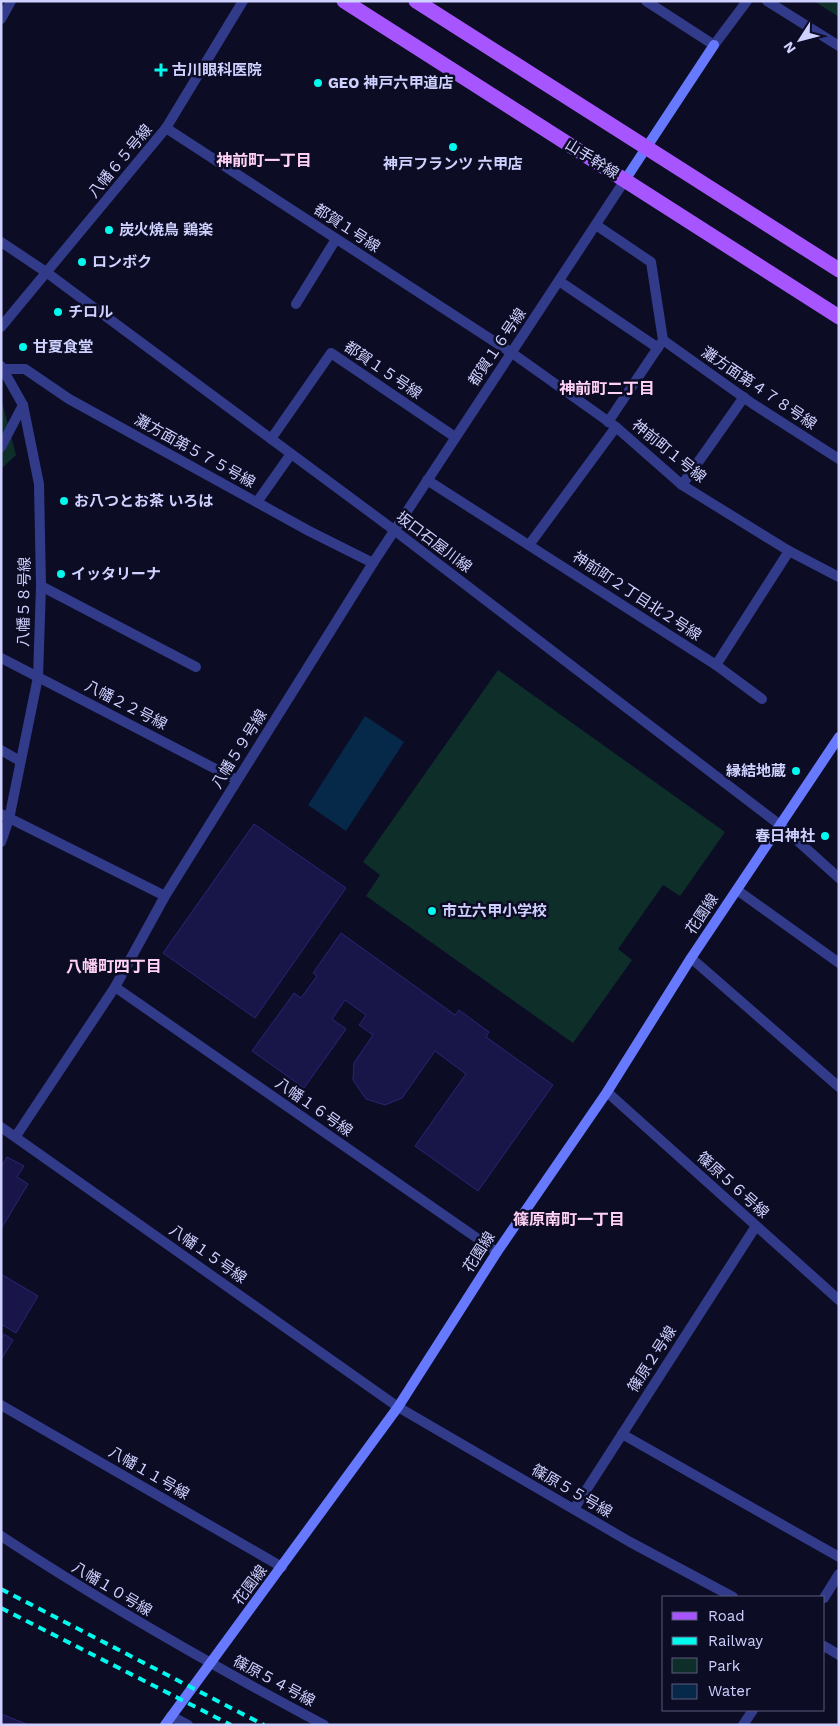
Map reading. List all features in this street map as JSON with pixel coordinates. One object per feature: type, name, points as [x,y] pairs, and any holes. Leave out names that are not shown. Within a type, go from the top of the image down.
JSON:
[{"type":"main road","name":"山手幹線","points":[[344,1],[839,317]]},
{"type":"main road","points":[[416,1],[839,270]]},
{"type":"street","points":[[1,19],[11,1]]},
{"type":"street","name":"八幡６５号線","points":[[1,327],[166,128],[243,1]]},
{"type":"street","points":[[646,1],[714,45]]},
{"type":"street","points":[[625,180],[714,45],[747,1]]},
{"type":"street","points":[[767,1],[839,46]]},
{"type":"street","name":"都賀１号線","points":[[166,128],[512,353]]},
{"type":"street","name":"都賀１６号線","points":[[394,530],[625,180]]},
{"type":"street","points":[[529,545],[612,424],[661,344],[651,262],[596,225]]},
{"type":"street","points":[[296,304],[336,239]]},
{"type":"street","name":"坂口石屋川線","points":[[1,242],[46,272],[394,530],[780,825],[839,878]]},
{"type":"street","name":"灘方面第４７８号線","points":[[560,281],[839,459]]},
{"type":"street","name":"神前町１号線","points":[[512,353],[612,424],[682,484],[789,551],[839,577]]},
{"type":"street","name":"都賀１５号線","points":[[271,438],[331,354],[455,437]]},
{"type":"street","name":"八幡５８号線","points":[[1,842],[5,816],[20,761],[38,677],[40,586],[39,484],[23,405],[2,367]]},
{"type":"street","name":"灘方面第５７５号線","points":[[2,367],[25,369],[69,399],[373,563]]},
{"type":"street","points":[[682,484],[744,397]]},
{"type":"street","points":[[1,447],[23,405]]},
{"type":"street","points":[[257,502],[291,454]]},
{"type":"street","name":"神前町２丁目北２号線","points":[[427,480],[716,665],[762,699]]},
{"type":"street","name":"八幡５９号線","points":[[16,1136],[115,986],[165,896],[394,530]]},
{"type":"street","points":[[716,665],[789,551]]},
{"type":"street","points":[[40,586],[196,667]]},
{"type":"street","name":"八幡２２号線","points":[[1,658],[237,780]]},
{"type":"street","name":"花園線","points":[[168,1720],[398,1407],[497,1252],[607,1092],[691,958],[839,737]]},
{"type":"street","points":[[1,750],[20,761]]},
{"type":"street","points":[[5,816],[165,896]]},
{"type":"street","points":[[737,890],[839,963]]},
{"type":"street","points":[[691,958],[839,1087]]},
{"type":"street","name":"八幡１６号線","points":[[115,986],[497,1252]]},
{"type":"street","name":"篠原５６号線","points":[[607,1092],[839,1300]]},
{"type":"street","name":"八幡１５号線","points":[[1,1127],[398,1407]]},
{"type":"street","name":"篠原２号線","points":[[574,1509],[756,1226]]},
{"type":"street","name":"八幡１１号線","points":[[1,1405],[282,1566]]},
{"type":"street","name":"篠原５５号線","points":[[398,1407],[574,1509],[731,1596]]},
{"type":"street","points":[[622,1434],[839,1556]]},
{"type":"street","name":"八幡１０号線","points":[[1,1536],[87,1592],[210,1664]]},
{"type":"street","points":[[825,1596],[839,1574]]},
{"type":"street","points":[[825,1647],[839,1655]]},
{"type":"street","name":"篠原５４号線","points":[[210,1664],[324,1725]]},
{"type":"street","points":[[744,1725],[752,1711]]},
{"type":"street","points":[[168,1720],[188,1725]]},
{"type":"green space","points":[[814,1],[839,1],[839,17]]},
{"type":"green space","points":[[1,398],[16,455],[1,469]]},
{"type":"green space","points":[[498,670],[725,832],[680,896],[663,885],[618,949],[632,960],[573,1043],[366,896],[380,875],[363,862]]},
{"type":"water","points":[[365,716],[404,742],[346,831],[308,805]]},
{"type":"building","points":[[254,824],[346,888],[255,1018],[163,953]]},
{"type":"building","points":[[341,933],[455,1015],[459,1010],[489,1032],[486,1037],[553,1085],[478,1191],[415,1146],[466,1074],[435,1051],[402,1098],[385,1105],[366,1099],[353,1080],[354,1063],[373,1035],[359,1025],[366,1015],[345,1000],[332,1019],[346,1029],[304,1088],[252,1051],[294,993],[301,998],[317,976],[313,973]]},
{"type":"building","points":[[7,1157],[24,1166],[17,1177],[28,1184],[1,1229],[1,1167]]},
{"type":"building","points":[[1,1274],[38,1296],[16,1333],[1,1324]]},
{"type":"building","points":[[4,1334],[13,1340],[1,1360],[1,1339]]},
{"type":"building","points":[[1,1714],[29,1725],[1,1725]]},
{"type":"railway","points":[[1,1589],[264,1725]]},
{"type":"railway","points":[[1,1608],[231,1725]]},
{"type":"place","name":"古川眼科医院","points":[[161,70]]},
{"type":"place","name":"GEO 神戸六甲道店","points":[[318,83]]},
{"type":"place","name":"神戸フランツ 六甲店","points":[[453,147]]},
{"type":"place","name":"炭火焼鳥 鶏楽","points":[[109,230]]},
{"type":"place","name":"ロンボク","points":[[82,262]]},
{"type":"place","name":"チロル","points":[[58,312]]},
{"type":"place","name":"甘夏食堂","points":[[23,347]]},
{"type":"place","name":"お八つとお茶 いろは","points":[[64,501]]},
{"type":"place","name":"イッタリーナ","points":[[61,574]]},
{"type":"place","name":"縁結地蔵","points":[[796,771]]},
{"type":"place","name":"春日神社","points":[[825,836]]},
{"type":"place","name":"市立六甲小学校","points":[[432,911]]},
{"type":"district","name":"神前町一丁目","points":[[264,160]]},
{"type":"district","name":"神前町二丁目","points":[[607,388]]},
{"type":"district","name":"八幡町四丁目","points":[[114,966]]},
{"type":"district","name":"篠原南町一丁目","points":[[569,1219]]}]
